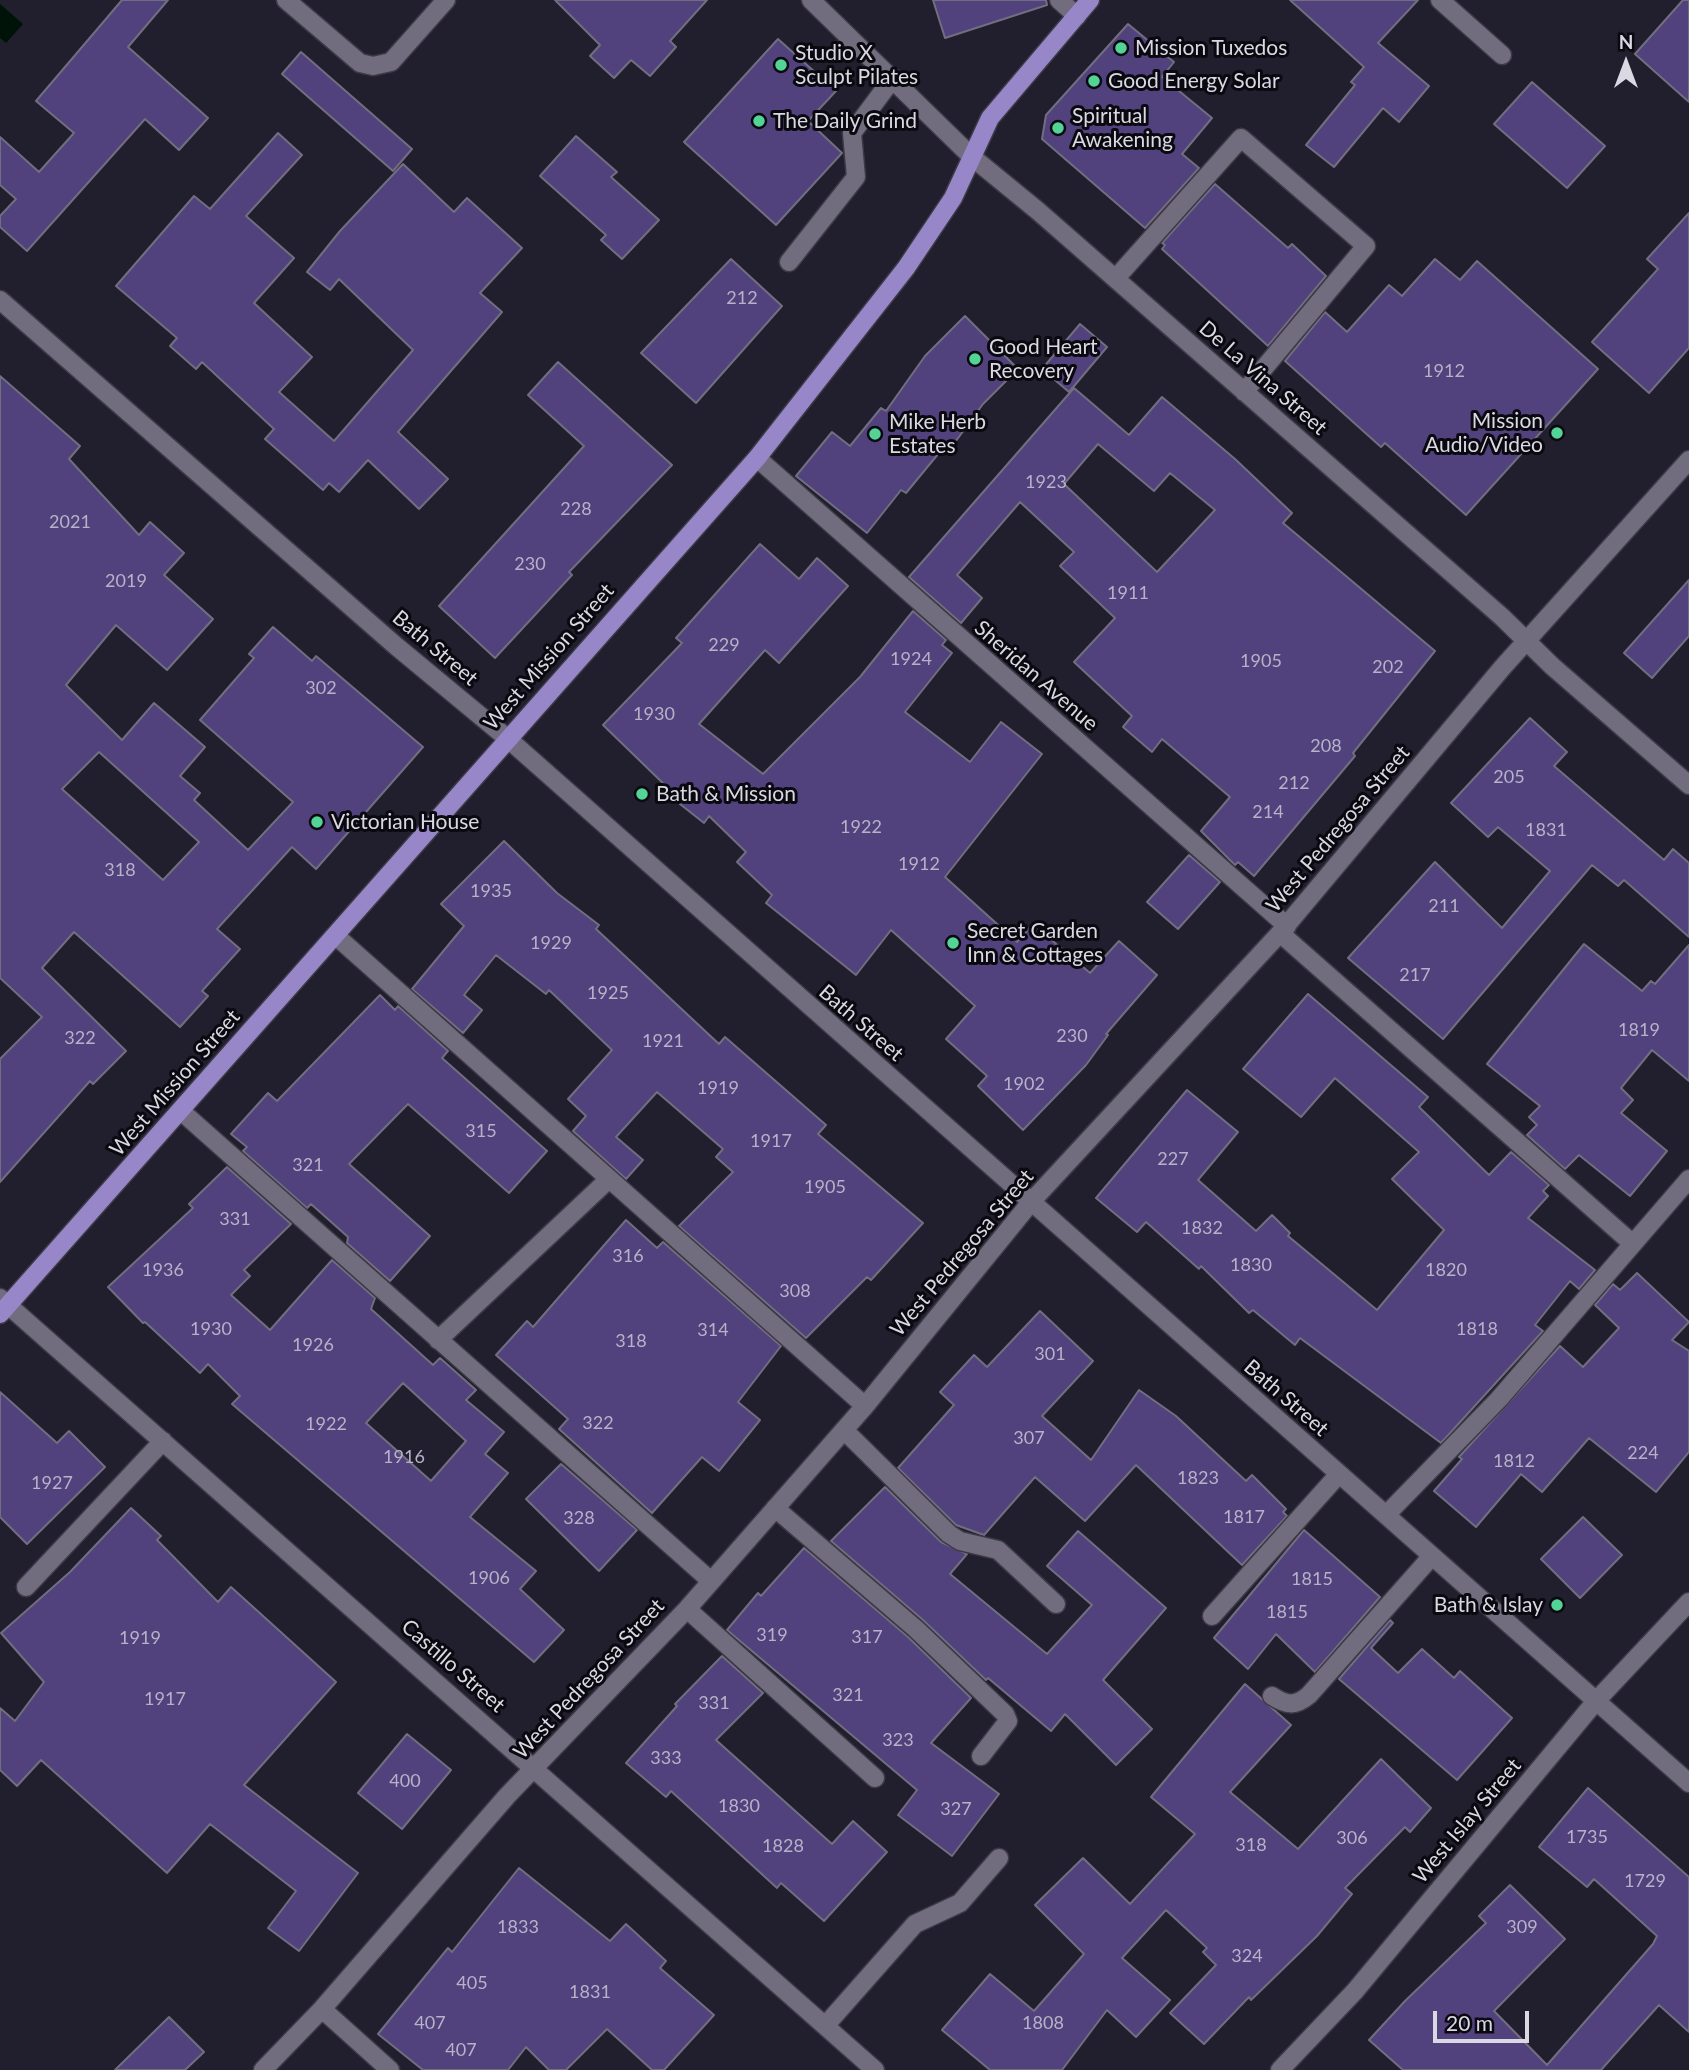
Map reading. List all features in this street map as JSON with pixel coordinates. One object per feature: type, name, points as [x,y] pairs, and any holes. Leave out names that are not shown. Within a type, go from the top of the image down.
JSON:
[{"type":"main road","name":"West Mission Street","points":[[3,1306],[181,1111],[757,458],[906,268],[953,198],[990,118],[1090,0]]},
{"type":"street","points":[[286,0],[360,63],[373,66],[391,62],[446,0]]},
{"type":"street","name":"De La Vina Street","points":[[811,0],[972,157],[1116,278],[1689,785]]},
{"type":"street","points":[[1059,0],[1077,16]]},
{"type":"street","points":[[1440,0],[1502,55]]},
{"type":"street","points":[[789,262],[856,177],[852,133],[893,78]]},
{"type":"street","points":[[1116,278],[1241,138],[1366,246],[1244,391]]},
{"type":"street","name":"Bath Street","points":[[0,300],[396,646],[508,738],[1689,1783]]},
{"type":"street","name":"Sheridan Avenue","points":[[757,458],[1633,1244]]},
{"type":"street","name":"West Pedregosa Street","points":[[263,2070],[322,2009],[507,1796],[535,1770],[552,1747],[687,1609],[865,1406],[1031,1202],[1283,930],[1527,641],[1689,460]]},
{"type":"street","points":[[336,936],[865,1406]]},
{"type":"street","points":[[181,1111],[711,1581]]},
{"type":"street","points":[[438,1340],[609,1179]]},
{"type":"street","points":[[1386,1515],[1499,1399],[1689,1179]]},
{"type":"street","name":"Castillo Street","points":[[3,1306],[163,1441],[875,2070]]},
{"type":"street","points":[[844,1430],[949,1534],[960,1541],[998,1550],[1056,1604]]},
{"type":"street","points":[[26,1587],[163,1441]]},
{"type":"street","points":[[1212,1616],[1339,1475]]},
{"type":"street","points":[[775,1508],[916,1629],[1005,1714],[1008,1721],[1005,1729],[981,1756]]},
{"type":"street","points":[[1272,1696],[1284,1703],[1300,1703],[1432,1556]]},
{"type":"street","name":"West Islay Street","points":[[1280,2070],[1355,1991],[1596,1701],[1689,1602]]},
{"type":"street","points":[[687,1609],[875,1778]]},
{"type":"street","points":[[825,2026],[915,1924],[960,1903],[999,1858]]},
{"type":"street","points":[[322,2009],[390,2070]]},
{"type":"shaded area","points":[[0,4],[23,24],[6,43],[0,38]]},
{"type":"building","points":[[122,0],[168,0],[128,47],[208,118],[179,150],[145,119],[27,251],[0,227],[0,216],[16,199],[0,185],[0,137],[39,172],[74,133],[36,101]]},
{"type":"building","points":[[555,0],[707,0],[670,41],[676,47],[650,76],[631,60],[614,78],[590,56],[600,45]]},
{"type":"building","points":[[933,0],[1046,0],[1047,5],[945,38]]},
{"type":"building","points":[[1290,0],[1418,0],[1378,43],[1429,86],[1399,122],[1383,108],[1334,167],[1306,145],[1355,85],[1351,82],[1364,67]]},
{"type":"building","points":[[1683,0],[1689,0],[1689,102],[1635,54]]},
{"type":"building","points":[[1128,24],[1174,62],[1162,77],[1212,118],[1182,154],[1199,168],[1145,228],[1042,139],[1046,115]]},
{"type":"building","points":[[778,39],[836,91],[808,121],[842,153],[776,225],[684,142]]},
{"type":"building","points":[[301,52],[412,149],[393,171],[282,74]]},
{"type":"building","points":[[1532,82],[1605,146],[1567,188],[1494,124]]},
{"type":"building","points":[[278,133],[302,155],[246,216],[294,258],[254,303],[312,357],[279,392],[334,441],[413,350],[339,279],[330,290],[307,272],[340,231],[403,164],[454,212],[467,198],[522,248],[480,293],[502,312],[398,432],[448,479],[419,509],[368,460],[339,492],[329,483],[323,490],[265,439],[274,429],[202,362],[196,369],[170,346],[177,338],[116,286],[194,196],[210,209]]},
{"type":"building","points":[[576,136],[617,172],[611,177],[659,220],[622,259],[601,240],[606,235],[540,176]]},
{"type":"building","points":[[1215,184],[1288,248],[1292,244],[1326,276],[1268,346],[1162,249],[1165,245],[1162,243]]},
{"type":"building","points":[[1689,213],[1689,348],[1649,393],[1592,342],[1658,269],[1647,259]]},
{"type":"building","points":[[731,259],[782,306],[696,403],[641,353]]},
{"type":"building","points":[[1435,259],[1460,280],[1477,261],[1598,369],[1466,515],[1385,443],[1381,447],[1285,361],[1325,312],[1347,332],[1389,285],[1402,296]]},
{"type":"building","points":[[965,316],[1018,369],[983,404],[953,445],[948,442],[906,493],[901,490],[867,533],[796,476],[832,432],[850,446],[881,408],[886,411],[925,356]]},
{"type":"building","points":[[1080,324],[1107,347],[1069,392],[1042,369]]},
{"type":"building","points":[[558,362],[672,465],[569,572],[572,575],[495,658],[439,606],[584,446],[528,395]]},
{"type":"building","points":[[0,376],[80,446],[69,459],[139,535],[150,522],[184,553],[164,575],[213,619],[167,670],[116,625],[66,685],[122,740],[154,703],[205,747],[180,776],[200,793],[194,800],[248,850],[293,802],[200,720],[254,658],[249,654],[273,627],[312,661],[316,656],[423,747],[316,869],[292,847],[217,929],[240,949],[202,991],[208,996],[180,1027],[74,932],[42,968],[126,1051],[93,1084],[90,1081],[0,1182],[0,1059],[42,1017],[0,978]],"holes":[[[99,752],[199,842],[163,880],[62,789]]]},
{"type":"building","points":[[1074,388],[1129,435],[1162,397],[1235,459],[1292,513],[1283,523],[1435,651],[1353,753],[1355,756],[1254,876],[1238,862],[1235,865],[1201,831],[1230,797],[1162,739],[1152,752],[1123,727],[1132,716],[1074,662],[1115,618],[1060,566],[1074,552],[1020,502],[957,575],[982,598],[961,623],[909,577]],"holes":[[[1098,444],[1154,491],[1170,473],[1215,510],[1157,572],[1064,484]]]},
{"type":"building","points":[[760,544],[799,579],[817,558],[848,586],[779,663],[765,650],[699,724],[763,774],[860,677],[913,611],[946,640],[942,645],[952,653],[905,712],[970,762],[1001,722],[1042,754],[945,877],[1017,942],[1033,924],[1090,973],[1119,941],[1157,975],[1106,1034],[1108,1035],[1086,1065],[1023,1130],[978,1086],[987,1076],[946,1039],[975,1006],[891,930],[856,975],[766,903],[772,895],[737,862],[746,852],[709,816],[704,823],[666,793],[669,789],[603,725],[682,643],[676,638]]},
{"type":"building","points":[[1689,580],[1689,636],[1652,678],[1624,653]]},
{"type":"building","points":[[1530,718],[1567,752],[1554,766],[1664,860],[1673,849],[1689,863],[1689,937],[1624,880],[1618,886],[1592,865],[1443,1039],[1348,958],[1435,862],[1502,928],[1550,871],[1498,827],[1488,837],[1451,803]]},
{"type":"building","points":[[504,841],[557,893],[599,925],[596,929],[719,1044],[725,1037],[826,1125],[818,1134],[923,1223],[871,1280],[867,1277],[806,1338],[679,1226],[733,1172],[716,1157],[723,1149],[657,1092],[616,1137],[643,1160],[626,1179],[573,1131],[586,1116],[568,1099],[612,1050],[549,990],[546,994],[496,955],[464,995],[482,1010],[463,1033],[412,989],[464,926],[441,904]]},
{"type":"building","points":[[1189,855],[1220,882],[1178,929],[1147,902]]},
{"type":"building","points":[[1584,944],[1642,991],[1651,981],[1655,984],[1689,945],[1689,1081],[1652,1050],[1621,1088],[1633,1100],[1621,1113],[1667,1151],[1630,1196],[1579,1155],[1565,1169],[1527,1135],[1537,1125],[1529,1117],[1540,1106],[1487,1064]]},
{"type":"building","points":[[1308,994],[1428,1097],[1419,1107],[1489,1175],[1511,1152],[1549,1185],[1543,1191],[1548,1196],[1528,1218],[1595,1270],[1579,1289],[1570,1281],[1535,1325],[1543,1331],[1441,1443],[1300,1338],[1295,1345],[1253,1310],[1249,1313],[1201,1266],[1199,1269],[1146,1222],[1137,1232],[1096,1198],[1187,1090],[1238,1132],[1198,1180],[1256,1231],[1272,1215],[1290,1233],[1288,1236],[1377,1310],[1444,1230],[1392,1179],[1419,1152],[1335,1078],[1301,1117],[1243,1069]]},
{"type":"building","points":[[380,995],[395,1010],[398,1006],[448,1051],[442,1058],[547,1151],[509,1193],[408,1104],[349,1164],[430,1236],[390,1281],[347,1243],[348,1237],[311,1204],[307,1208],[243,1151],[247,1147],[231,1134],[268,1093],[277,1101]]},
{"type":"building","points":[[227,1167],[291,1224],[244,1270],[250,1276],[231,1295],[270,1330],[332,1260],[375,1298],[371,1309],[433,1365],[440,1358],[476,1390],[466,1400],[504,1432],[485,1454],[508,1473],[470,1517],[536,1571],[520,1589],[564,1630],[534,1662],[232,1404],[240,1396],[208,1364],[200,1373],[143,1323],[108,1287],[193,1208],[189,1204]],"holes":[[[403,1383],[466,1441],[431,1481],[366,1423]]]},
{"type":"building","points":[[626,1220],[657,1248],[663,1242],[781,1346],[738,1402],[760,1420],[719,1471],[702,1457],[652,1513],[559,1429],[568,1419],[496,1355],[527,1321],[533,1327]]},
{"type":"building","points":[[1637,1273],[1689,1322],[1672,1340],[1689,1351],[1689,1452],[1656,1492],[1589,1438],[1542,1492],[1521,1474],[1476,1527],[1434,1491],[1462,1459],[1459,1457],[1560,1346],[1583,1367],[1619,1328],[1595,1305],[1613,1284],[1620,1290]]},
{"type":"building","points":[[1040,1311],[1093,1361],[1042,1416],[1091,1460],[1139,1390],[1176,1416],[1246,1481],[1252,1475],[1286,1509],[1283,1512],[1287,1516],[1242,1565],[1136,1465],[1085,1521],[1035,1477],[984,1535],[956,1525],[898,1468],[954,1405],[940,1392],[974,1355],[987,1367]]},
{"type":"building","points":[[0,1392],[57,1443],[69,1431],[105,1467],[27,1544],[0,1517]]},
{"type":"building","points":[[561,1464],[637,1530],[599,1571],[526,1499]]},
{"type":"building","points":[[885,1487],[941,1542],[967,1554],[950,1574],[1047,1654],[1092,1605],[1047,1566],[1078,1531],[1166,1608],[1103,1680],[1152,1729],[1116,1765],[1065,1714],[1051,1731],[988,1678],[986,1680],[923,1620],[831,1541]]},
{"type":"building","points":[[131,1508],[161,1536],[157,1540],[218,1602],[231,1587],[336,1682],[244,1785],[358,1873],[299,1951],[268,1928],[296,1891],[210,1824],[167,1873],[41,1760],[17,1786],[0,1770],[0,1708],[15,1721],[44,1682],[1,1633],[70,1572]]},
{"type":"building","points":[[1583,1517],[1622,1555],[1580,1598],[1541,1559]]},
{"type":"building","points":[[1304,1530],[1380,1597],[1315,1672],[1276,1634],[1248,1669],[1214,1638]]},
{"type":"building","points":[[804,1548],[908,1637],[971,1698],[931,1743],[999,1794],[952,1856],[898,1815],[917,1790],[727,1630],[758,1593],[761,1596]]},
{"type":"building","points":[[1390,1620],[1393,1623],[1371,1648],[1398,1673],[1422,1649],[1454,1678],[1460,1671],[1512,1718],[1457,1780],[1339,1679]]},
{"type":"building","points":[[722,1656],[763,1693],[716,1740],[832,1844],[853,1821],[887,1852],[824,1921],[781,1883],[777,1888],[671,1791],[666,1797],[626,1763],[677,1706],[675,1704]]},
{"type":"building","points":[[1245,1684],[1291,1725],[1230,1792],[1298,1849],[1381,1759],[1431,1808],[1410,1832],[1405,1827],[1345,1888],[1352,1894],[1317,1936],[1251,2000],[1249,1997],[1204,2044],[1170,2013],[1216,1965],[1203,1952],[1207,1948],[1166,1910],[1122,1958],[1170,2000],[1136,2037],[1107,2010],[1062,2070],[990,2070],[942,2030],[990,1974],[1034,2011],[1084,1954],[1035,1905],[1083,1858],[1130,1904],[1195,1834],[1151,1797]]},
{"type":"building","points":[[407,1734],[451,1770],[402,1829],[358,1793]]},
{"type":"building","points":[[1588,1788],[1689,1877],[1689,2032],[1659,2005],[1601,2070],[1403,2070],[1369,2040],[1405,2001],[1486,1923],[1479,1916],[1510,1885],[1565,1939],[1494,2011],[1547,2065],[1653,1944],[1657,1936],[1594,1879],[1587,1887],[1539,1847]]},
{"type":"building","points":[[519,1868],[610,1941],[626,1924],[666,1961],[660,1968],[714,2015],[664,2070],[652,2070],[607,2029],[566,2070],[549,2070],[526,2047],[508,2070],[423,2070],[378,2034],[448,1948],[452,1952]]},
{"type":"building","points":[[169,2017],[204,2052],[185,2070],[115,2070]]},
{"type":"place","name":"Mission Tuxedos","points":[[1121,48]]},
{"type":"place","name":"Studio X Sculpt Pilates","points":[[781,65]]},
{"type":"place","name":"Good Energy Solar","points":[[1094,81]]},
{"type":"place","name":"The Daily Grind","points":[[759,121]]},
{"type":"place","name":"Spiritual Awakening","points":[[1058,128]]},
{"type":"place","name":"Good Heart Recovery","points":[[975,359]]},
{"type":"place","name":"Mission Audio/Video","points":[[1557,433]]},
{"type":"place","name":"Mike Herb Estates","points":[[875,434]]},
{"type":"place","name":"Bath & Mission","points":[[642,794]]},
{"type":"place","name":"Victorian House","points":[[317,822]]},
{"type":"place","name":"Secret Garden Inn & Cottages","points":[[953,943]]},
{"type":"place","name":"Bath & Islay","points":[[1557,1605]]}]
